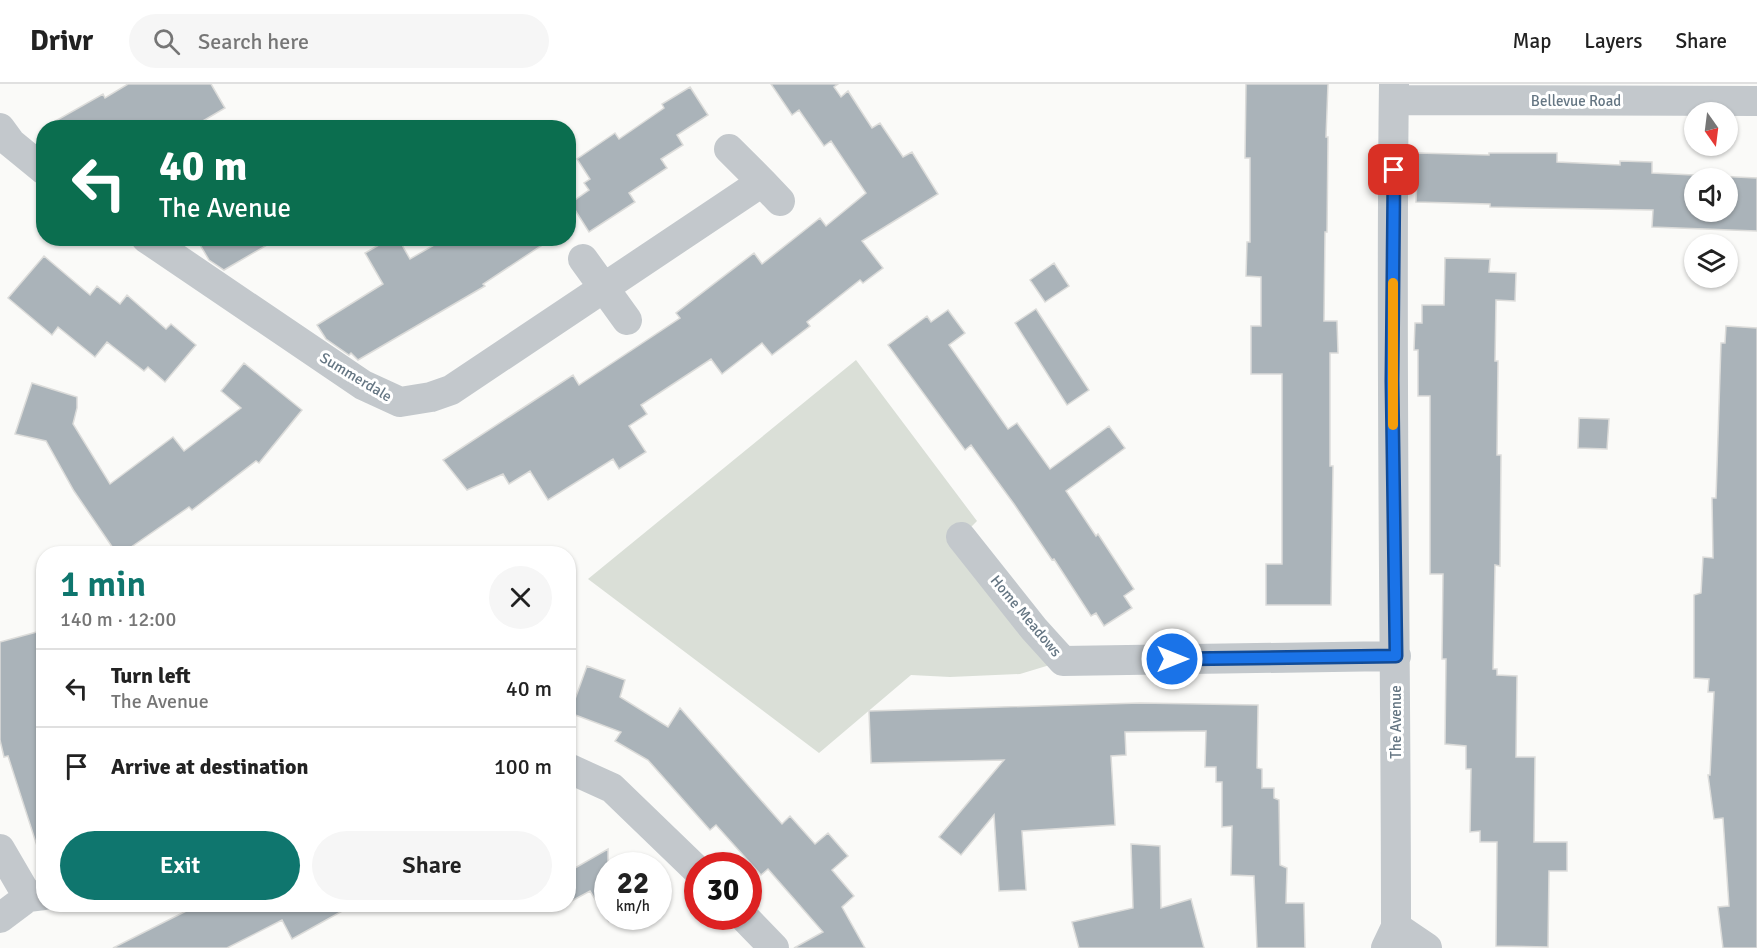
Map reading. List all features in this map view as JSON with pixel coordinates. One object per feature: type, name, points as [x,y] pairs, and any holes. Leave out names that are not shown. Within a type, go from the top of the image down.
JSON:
[{"type":"street","name":"Bellevue Road","points":[[1394,92],[1757,101]]},
{"type":"street","name":"The Avenue","points":[[1391,938],[1396,656],[1392,381],[1394,92]]},
{"type":"street","points":[[0,128],[18,149],[36,164]]},
{"type":"street","name":"Summerdale","points":[[158,246],[363,384],[400,402],[431,398],[451,390],[605,288],[771,191],[729,149]]},
{"type":"street","points":[[583,259],[627,320]]},
{"type":"street","name":"Home Meadows","points":[[962,537],[1034,629],[1063,661],[1396,656]]},
{"type":"street","points":[[576,772],[612,788],[684,857]]},
{"type":"street","points":[[0,849],[36,896],[0,918]]},
{"type":"street","points":[[757,930],[774,948]]},
{"type":"street","points":[[1391,938],[1427,948]]},
{"type":"shaded area","points":[[856,360],[977,521],[962,536],[1063,661],[1020,674],[950,677],[911,675],[819,753],[588,579]]},
{"type":"building","points":[[128,84],[211,84],[225,108],[205,120],[57,120],[103,94],[105,98]]},
{"type":"building","points":[[771,84],[838,84],[834,87],[841,97],[848,91],[872,128],[880,123],[903,157],[912,152],[938,194],[862,241],[883,268],[863,283],[860,280],[807,322],[810,326],[772,355],[762,343],[722,374],[711,359],[641,405],[647,414],[629,426],[646,452],[619,469],[613,459],[548,500],[530,471],[509,484],[503,474],[467,490],[443,460],[573,375],[579,385],[680,318],[676,313],[754,253],[762,264],[820,218],[826,226],[866,193],[831,141],[824,146],[799,110],[792,115]]},
{"type":"building","points":[[1246,84],[1328,84],[1324,321],[1337,321],[1338,353],[1330,353],[1330,466],[1333,466],[1331,605],[1266,605],[1266,564],[1282,564],[1282,374],[1251,374],[1251,326],[1261,326],[1261,277],[1246,276],[1247,242],[1250,242],[1250,158],[1245,158]]},
{"type":"building","points":[[690,87],[708,115],[677,135],[683,145],[661,159],[667,168],[629,193],[635,202],[589,232],[576,212],[576,199],[589,190],[584,183],[590,179],[577,159],[615,133],[619,139],[664,108],[662,104]]},
{"type":"building","points":[[1418,153],[1489,155],[1489,153],[1557,153],[1557,162],[1620,165],[1620,161],[1652,162],[1652,173],[1684,175],[1684,222],[1738,222],[1738,177],[1757,178],[1757,231],[1652,227],[1653,210],[1490,207],[1490,204],[1416,202]]},
{"type":"building","points":[[201,246],[265,246],[224,270],[209,260]]},
{"type":"building","points":[[377,246],[403,246],[410,259],[432,246],[541,246],[483,284],[485,286],[358,360],[351,353],[349,355],[326,339],[317,325],[383,284],[365,253]]},
{"type":"building","points":[[44,256],[90,295],[97,286],[120,304],[127,295],[166,329],[171,324],[196,345],[165,382],[148,367],[144,371],[107,342],[95,357],[58,327],[52,335],[8,298]]},
{"type":"building","points":[[1445,258],[1490,259],[1489,272],[1516,273],[1515,301],[1496,300],[1497,455],[1501,455],[1500,566],[1495,565],[1493,669],[1497,669],[1497,675],[1517,676],[1516,757],[1535,757],[1534,842],[1567,842],[1567,871],[1549,871],[1548,947],[1496,946],[1497,842],[1480,842],[1480,831],[1470,832],[1471,769],[1466,769],[1466,746],[1445,744],[1446,659],[1442,659],[1443,574],[1430,574],[1430,396],[1418,396],[1418,350],[1414,350],[1415,323],[1422,323],[1422,305],[1444,305]]},
{"type":"building","points":[[1054,263],[1069,286],[1045,302],[1030,280]]},
{"type":"building","points":[[1036,309],[1089,390],[1067,405],[1015,323]]},
{"type":"building","points":[[948,310],[965,333],[949,345],[1008,429],[1017,423],[1050,469],[1109,426],[1125,448],[1066,491],[1134,589],[1124,596],[1132,608],[1104,626],[1096,613],[1091,616],[1054,559],[1052,560],[971,445],[965,450],[888,345],[927,316],[931,322]]},
{"type":"building","points":[[1726,326],[1757,328],[1757,948],[1723,948],[1718,907],[1729,906],[1723,818],[1714,819],[1708,775],[1710,775],[1714,692],[1708,692],[1709,679],[1694,678],[1694,595],[1701,593],[1703,557],[1713,558],[1712,498],[1716,498],[1721,343],[1725,343]]},
{"type":"building","points":[[244,363],[302,410],[259,463],[256,461],[192,510],[189,507],[133,546],[112,546],[74,491],[46,441],[15,434],[32,383],[77,397],[73,424],[110,484],[173,437],[184,451],[241,408],[221,391]]},
{"type":"building","points":[[1579,418],[1609,419],[1607,449],[1578,448]]},
{"type":"building","points":[[36,632],[36,843],[8,756],[4,757],[0,740],[0,642]]},
{"type":"building","points":[[587,666],[625,680],[620,697],[668,727],[680,708],[782,824],[790,816],[815,844],[828,833],[848,856],[832,870],[854,896],[842,907],[865,948],[794,948],[823,932],[768,869],[762,874],[762,852],[740,852],[716,825],[710,830],[648,760],[615,741],[621,732],[576,715],[576,696]]},
{"type":"building","points":[[1140,703],[1258,705],[1257,768],[1262,769],[1262,788],[1274,788],[1274,798],[1279,800],[1280,865],[1287,868],[1286,903],[1304,903],[1305,948],[1257,948],[1254,876],[1231,875],[1232,826],[1222,827],[1222,782],[1216,782],[1216,767],[1205,767],[1206,731],[1125,732],[1126,755],[1111,756],[1115,825],[1022,831],[1026,890],[999,891],[994,815],[961,855],[939,837],[1004,760],[871,763],[869,711]]},
{"type":"building","points":[[1131,844],[1160,846],[1161,908],[1191,899],[1204,948],[1079,948],[1072,922],[1133,908]]},
{"type":"building","points":[[594,857],[594,897],[590,891],[576,899],[576,867]]},
{"type":"building","points":[[184,912],[341,912],[292,939],[282,920],[227,948],[113,948]]},
{"type":"slow traffic","points":[[1393,283],[1393,425]]},
{"type":"route","points":[[1172,659],[1396,656],[1392,381],[1394,170]]}]
